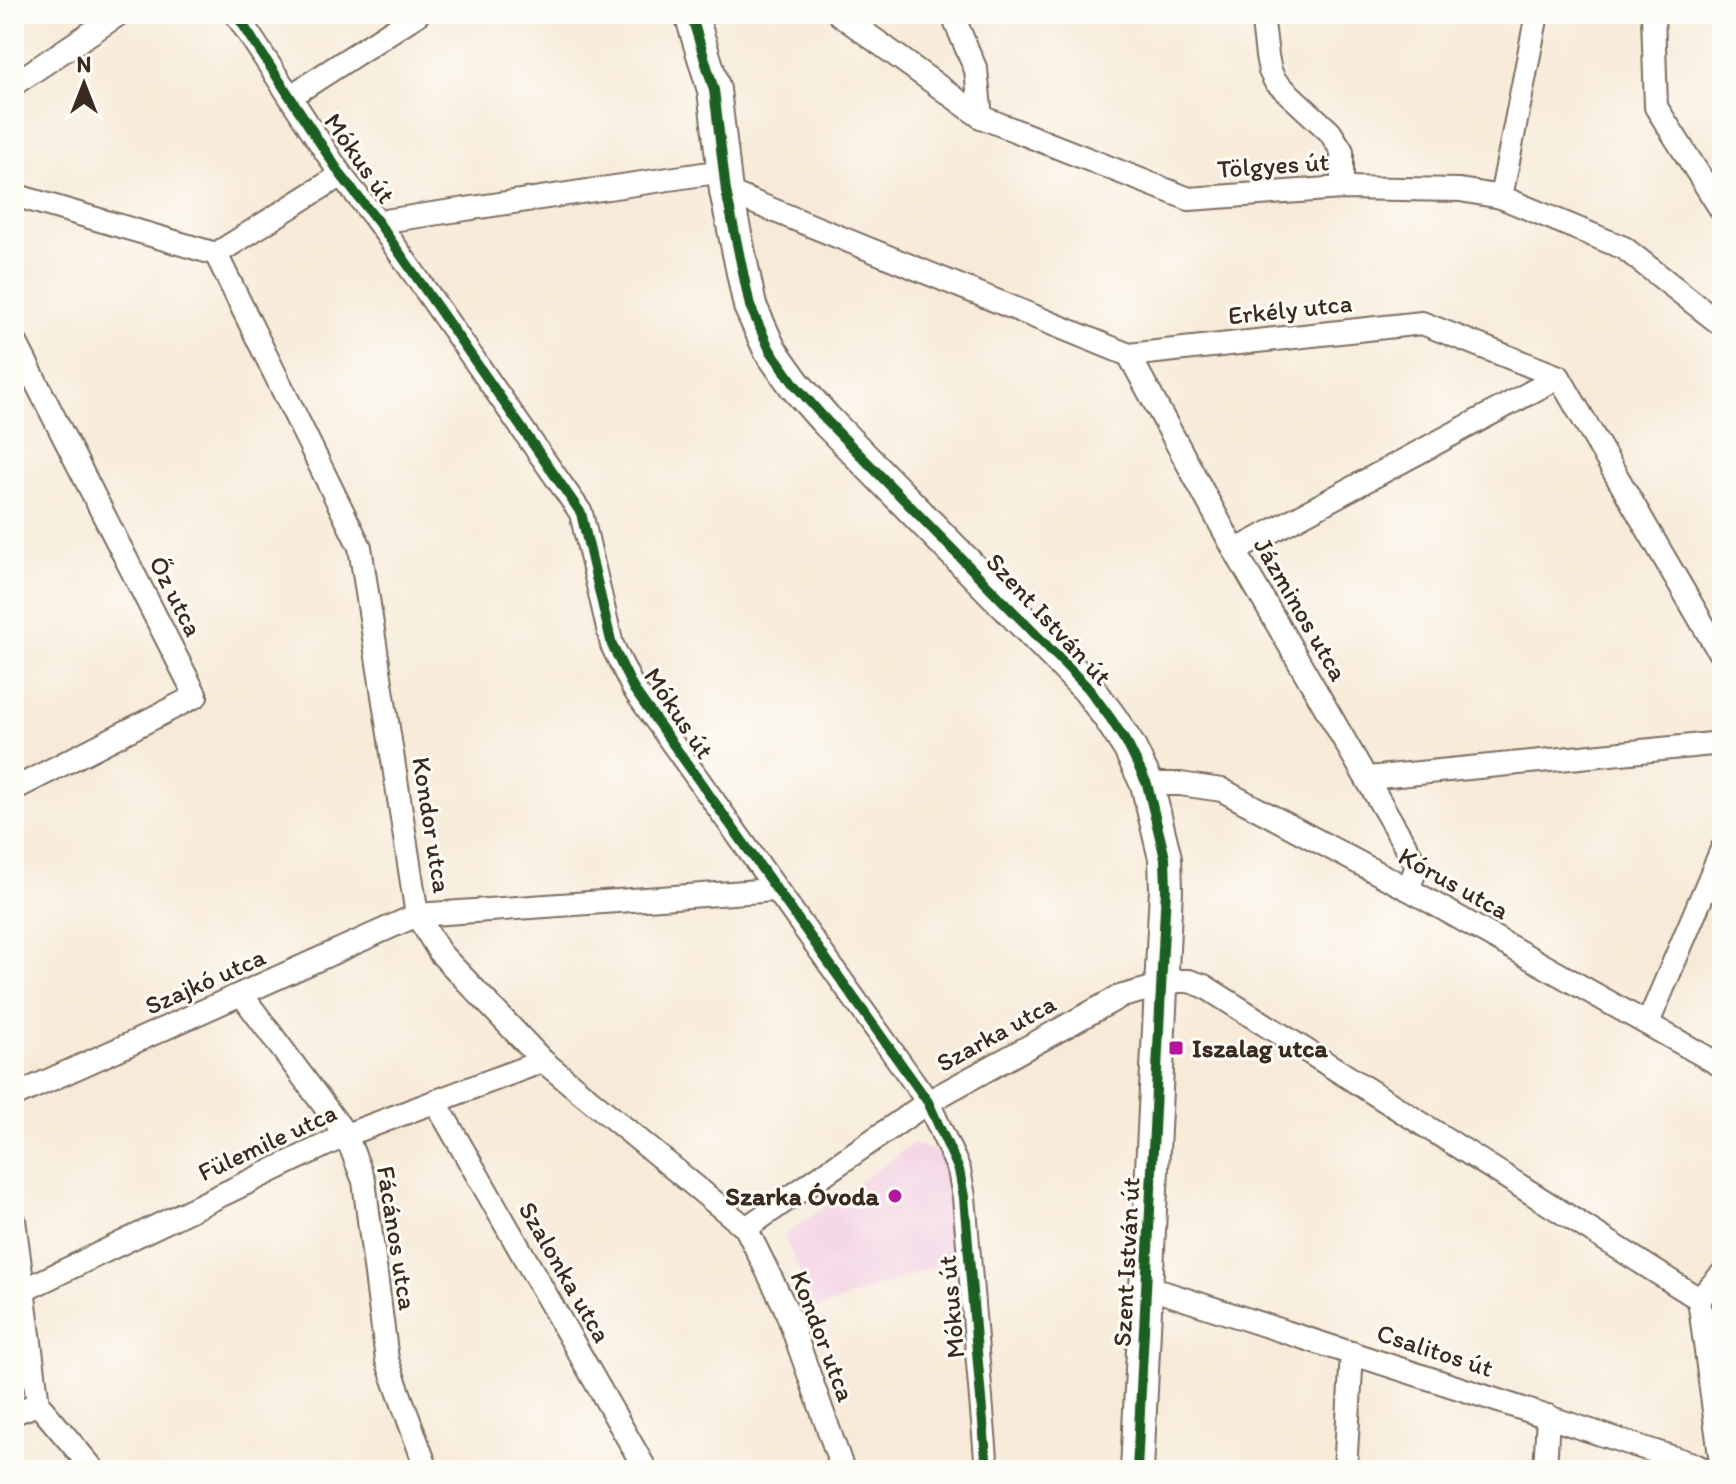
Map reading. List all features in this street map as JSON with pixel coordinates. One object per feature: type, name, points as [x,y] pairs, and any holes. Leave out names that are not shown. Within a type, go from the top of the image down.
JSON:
[{"type":"street","points":[[14,84],[119,14]]},
{"type":"street","name":"Mókus út","points":[[236,14],[341,175],[378,222],[581,513],[612,645],[633,688],[928,1102],[959,1170],[964,1197],[987,1470]]},
{"type":"street","points":[[291,96],[418,14]]},
{"type":"street","name":"Szent István út","points":[[691,14],[714,90],[724,181],[750,306],[770,350],[786,374],[825,419],[1088,688],[1129,747],[1147,784],[1165,858],[1162,984],[1137,1470]]},
{"type":"street","name":"Tölgyes út","points":[[839,14],[981,117],[1189,199],[1342,188],[1460,190],[1501,197],[1624,248],[1722,325]]},
{"type":"street","points":[[952,14],[976,70],[981,117]]},
{"type":"street","points":[[1262,14],[1270,71],[1275,81],[1330,132],[1342,151],[1342,188]]},
{"type":"street","points":[[1501,197],[1537,14]]},
{"type":"street","points":[[1653,14],[1656,107],[1722,211]]},
{"type":"street","points":[[14,195],[216,254],[341,175]]},
{"type":"street","points":[[378,222],[724,181]]},
{"type":"street","name":"Erkély utca","points":[[724,181],[1129,355],[1422,323],[1559,377]]},
{"type":"street","name":"Kondor utca","points":[[216,254],[360,547],[417,915],[440,953],[543,1061],[746,1228],[785,1307],[843,1470]]},
{"type":"street","name":"Őz utca","points":[[14,339],[196,696],[14,789]]},
{"type":"street","name":"Jázminos utca","points":[[1129,355],[1235,551],[1417,866],[1408,889]]},
{"type":"street","points":[[1235,551],[1559,377],[1722,657]]},
{"type":"street","points":[[1368,778],[1722,743]]},
{"type":"street","name":"Kórus utca","points":[[1147,784],[1180,784],[1222,790],[1408,889],[1722,1066]]},
{"type":"street","points":[[1648,1023],[1722,849]]},
{"type":"street","points":[[417,915],[775,890]]},
{"type":"street","name":"Szajkó utca","points":[[14,1096],[417,915]]},
{"type":"street","points":[[1162,984],[1189,981],[1204,986],[1699,1299]]},
{"type":"street","name":"Szarka utca","points":[[746,1228],[928,1102],[1119,997],[1162,984]]},
{"type":"street","name":"Fácános utca","points":[[242,995],[346,1135],[364,1181],[387,1360],[427,1470]]},
{"type":"street","name":"Fülemile utca","points":[[22,1291],[346,1135],[543,1061]]},
{"type":"street","name":"Szalonka utca","points":[[435,1101],[646,1470]]},
{"type":"street","points":[[14,1220],[38,1404],[94,1470]]},
{"type":"street","points":[[1699,1299],[1722,1274]]},
{"type":"street","name":"Csalitos út","points":[[1147,1287],[1705,1470]]},
{"type":"street","points":[[1699,1299],[1722,1470]]},
{"type":"street","points":[[1345,1470],[1352,1353]]},
{"type":"street","points":[[14,1413],[38,1404]]},
{"type":"street","points":[[1545,1470],[1548,1416]]},
{"type":"shaded area","name":"Szarka Óvoda","points":[[913,1144],[944,1155],[959,1257],[816,1310],[784,1236]]},
{"type":"cycle path","points":[[236,14],[341,175],[378,222],[581,513],[612,645],[633,688],[928,1102],[959,1170],[964,1197],[987,1470]]},
{"type":"cycle path","points":[[691,14],[714,90],[726,191],[750,306],[770,350],[825,419],[1088,688],[1129,747],[1147,784],[1165,858],[1166,889],[1137,1470]]},
{"type":"place","name":"Iszalag utca","points":[[1176,1048]]},
{"type":"place","name":"Szarka Óvoda","points":[[895,1196]]}]
